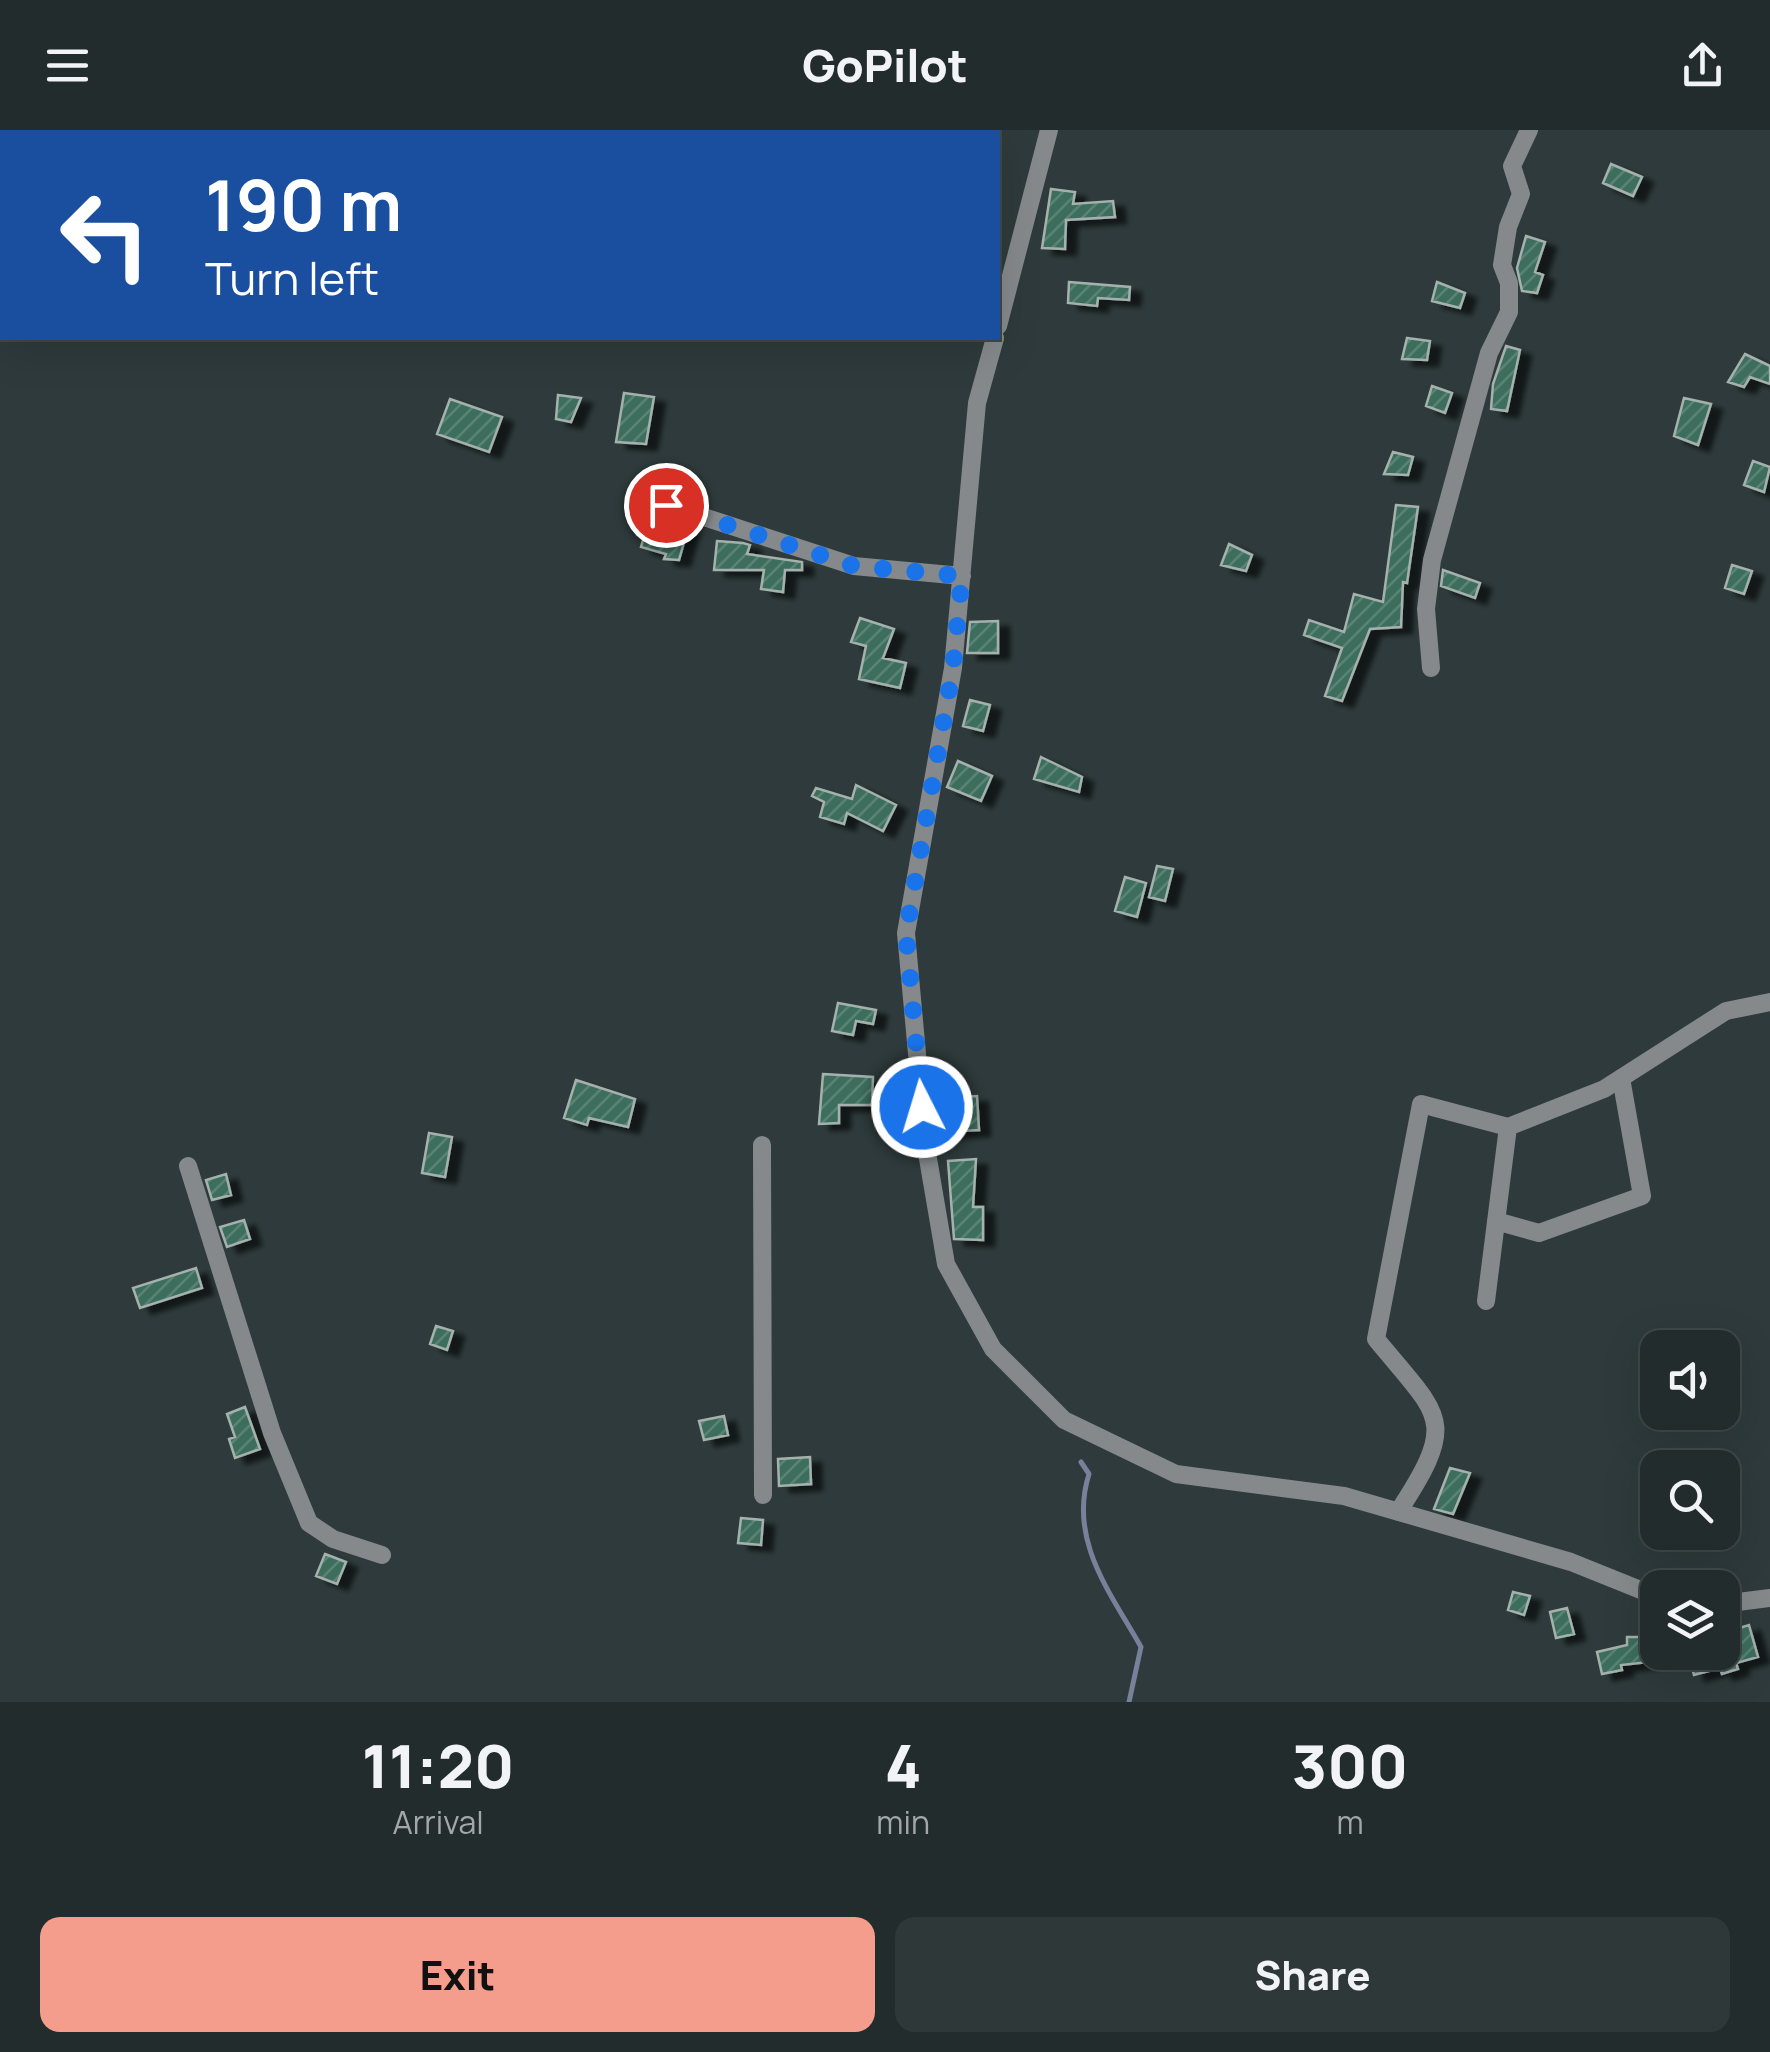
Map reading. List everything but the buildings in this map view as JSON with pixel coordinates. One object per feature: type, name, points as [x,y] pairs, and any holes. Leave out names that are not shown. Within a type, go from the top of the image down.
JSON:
[{"type":"street","points":[[1000,318],[1049,130]]},
{"type":"street","points":[[1431,668],[1426,609],[1432,560],[1488,353],[1508,312],[1509,283],[1502,266],[1508,227],[1521,194],[1512,166],[1528,130]]},
{"type":"street","points":[[993,340],[977,403],[953,668],[906,933],[925,1142],[946,1264],[994,1349],[1064,1420],[1176,1474],[1344,1496],[1572,1562],[1640,1590]]},
{"type":"street","points":[[666,505],[854,566],[962,576]]},
{"type":"street","points":[[1398,1512],[1427,1467],[1439,1429],[1427,1401],[1376,1339],[1421,1104],[1508,1127],[1604,1089],[1726,1011],[1770,1002]]},
{"type":"street","points":[[1496,1221],[1540,1233],[1642,1196],[1621,1078]]},
{"type":"street","points":[[1486,1301],[1508,1127]]},
{"type":"street","points":[[762,1145],[762,1495]]},
{"type":"street","points":[[188,1166],[272,1433],[310,1523],[334,1539],[382,1555]]},
{"type":"street","points":[[1740,1602],[1770,1598]]},
{"type":"waterway","points":[[1081,1462],[1089,1474],[1084,1498],[1088,1543],[1105,1585],[1141,1647],[1129,1702]]},
{"type":"route","points":[[666,505],[854,566],[962,576],[953,668],[906,933],[922,1107]]}]
